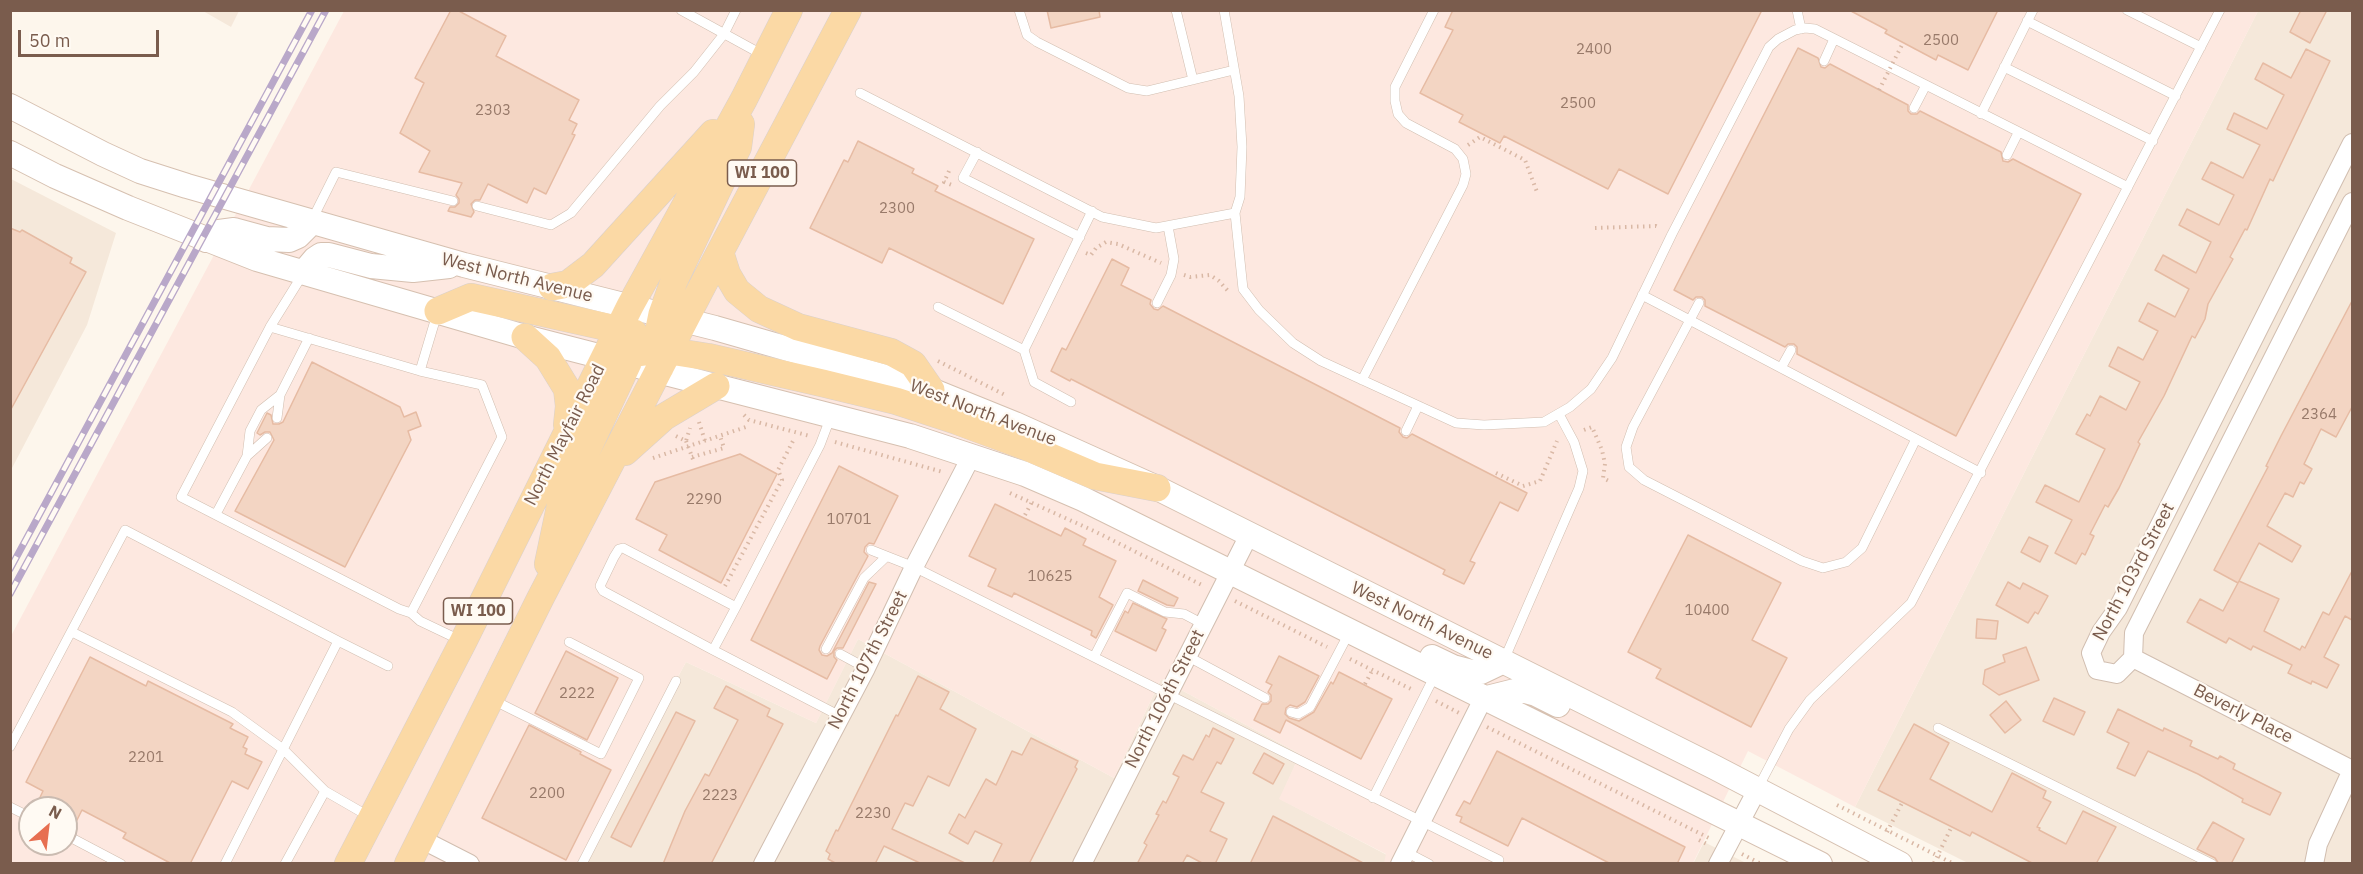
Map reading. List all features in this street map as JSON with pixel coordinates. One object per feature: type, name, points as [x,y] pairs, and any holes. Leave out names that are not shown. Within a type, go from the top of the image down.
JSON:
[{"type":"main road","name":"North Mayfair Road","points":[[408,864],[540,599],[609,467],[646,340],[744,99],[789,10]]},
{"type":"main road","points":[[805,93],[828,10]]},
{"type":"main road","name":"North Mayfair Road","points":[[348,864],[463,642],[567,431],[720,252],[848,10]]},
{"type":"main road","points":[[552,286],[568,284],[593,265],[744,99]]},
{"type":"main road","name":"West North Avenue","points":[[10,106],[140,171],[311,223],[464,265],[552,286],[646,340],[716,386],[972,455],[1025,474],[1083,499],[1820,864]]},
{"type":"main road","name":"West North Avenue","points":[[10,153],[55,176],[206,240],[257,259],[525,336],[646,340],[931,390],[1080,452],[1158,488],[1642,730],[1900,864]]},
{"type":"main road","points":[[206,240],[219,232],[234,230],[267,239],[289,240],[298,236],[311,223]]},
{"type":"main road","points":[[720,252],[727,274],[737,291],[759,309],[798,327],[891,352],[913,364],[931,390]]},
{"type":"main road","points":[[304,272],[321,255],[371,266],[413,270],[464,265]]},
{"type":"main road","points":[[438,311],[471,297],[719,360],[896,401],[1007,439],[1095,476],[1158,488]]},
{"type":"main road","points":[[525,336],[548,358],[567,389],[569,406],[567,431]]},
{"type":"main road","points":[[540,599],[560,507],[646,340]]},
{"type":"main road","points":[[609,467],[664,417],[716,386]]},
{"type":"main road","points":[[1286,599],[1357,620],[1452,667],[1481,672],[1504,661]]},
{"type":"main road","points":[[1483,699],[1515,691],[1525,691],[1574,712],[1642,730]]},
{"type":"street","name":"North 103rd Street","points":[[2352,143],[2124,598],[2101,632],[2091,653],[2097,670],[2117,674],[2133,658],[2134,633],[2352,202]]},
{"type":"street","name":"North 107th Street","points":[[763,864],[866,668],[914,567],[972,455]]},
{"type":"street","name":"North 106th Street","points":[[1082,864],[1249,535]]},
{"type":"street","name":"Beverly Place","points":[[2133,658],[2352,770]]},
{"type":"street","points":[[1403,858],[1483,699]]},
{"type":"street","points":[[2314,864],[2318,844],[2352,770]]},
{"type":"street","points":[[1718,864],[1757,790]]},
{"type":"street","points":[[420,839],[470,864]]},
{"type":"lane","points":[[681,10],[765,57]]},
{"type":"lane","points":[[477,206],[551,225],[571,213],[660,106],[694,72],[724,34],[736,10]]},
{"type":"lane","points":[[1019,10],[1027,35],[1128,88],[1147,90],[1234,70]]},
{"type":"lane","points":[[1176,10],[1193,80]]},
{"type":"lane","points":[[1224,10],[1234,70],[1242,147],[1240,197],[1235,213],[1243,289],[1293,343],[1321,361],[1452,422],[1484,425],[1544,422],[1570,407],[1591,389],[1612,358],[1672,234],[1769,47],[1787,33],[1801,28],[1815,29],[2128,187]]},
{"type":"lane","points":[[1362,380],[1463,185],[1466,174],[1463,159],[1455,148],[1406,123],[1398,114],[1395,101],[1395,87],[1434,10]]},
{"type":"lane","points":[[1797,10],[1801,28]]},
{"type":"lane","points":[[1981,114],[2033,10]]},
{"type":"lane","points":[[2127,10],[2201,47]]},
{"type":"lane","points":[[1757,790],[1789,729],[1810,700],[1911,603],[2220,10]]},
{"type":"lane","points":[[2027,21],[2176,96]]},
{"type":"lane","points":[[1824,61],[1834,39]]},
{"type":"lane","points":[[2004,67],[2153,141]]},
{"type":"lane","points":[[1914,108],[1926,85]]},
{"type":"lane","points":[[860,93],[1102,217],[1156,228],[1235,213]]},
{"type":"lane","points":[[2007,156],[2018,132]]},
{"type":"lane","points":[[977,152],[963,178],[1080,237]]},
{"type":"lane","points":[[311,223],[336,172],[453,201]]},
{"type":"lane","points":[[1071,402],[1034,382],[1024,350],[1092,211]]},
{"type":"lane","points":[[1157,303],[1171,275],[1174,259],[1168,226]]},
{"type":"lane","points":[[304,272],[270,327],[181,496],[399,609],[411,613],[420,621],[463,642]]},
{"type":"lane","points":[[1642,295],[1981,472]]},
{"type":"lane","points":[[1699,303],[1633,427],[1626,447],[1629,467],[1644,480],[1802,561],[1823,568],[1846,562],[1862,548],[1916,439]]},
{"type":"lane","points":[[938,307],[1024,350]]},
{"type":"lane","points":[[420,371],[438,311]]},
{"type":"lane","points":[[270,327],[420,371],[482,386],[502,437],[411,613]]},
{"type":"lane","points":[[277,418],[280,395],[309,338]]},
{"type":"lane","points":[[1781,368],[1791,350]]},
{"type":"lane","points":[[247,456],[250,431],[261,410],[280,395]]},
{"type":"lane","points":[[1406,431],[1418,406]]},
{"type":"lane","points":[[1504,661],[1581,480],[1580,458],[1559,414]]},
{"type":"lane","points":[[713,650],[820,445],[831,416]]},
{"type":"lane","points":[[216,514],[247,456],[267,438]]},
{"type":"lane","points":[[10,747],[125,530],[388,666]]},
{"type":"lane","points":[[736,607],[623,548],[619,549],[614,557],[602,579],[600,588],[840,716]]},
{"type":"lane","points":[[871,550],[914,567],[1499,860]]},
{"type":"lane","points":[[826,649],[864,578],[886,556]]},
{"type":"lane","points":[[1094,657],[1127,593],[1165,612],[1184,614],[1203,624]]},
{"type":"lane","points":[[1291,712],[1298,714],[1310,707],[1349,631]]},
{"type":"lane","points":[[72,632],[232,712],[283,750],[325,792],[373,818]]},
{"type":"lane","points":[[225,864],[338,641]]},
{"type":"lane","points":[[491,699],[601,754],[639,678],[569,642]]},
{"type":"lane","points":[[840,654],[866,668]]},
{"type":"lane","points":[[1186,656],[1265,698]]},
{"type":"lane","points":[[1373,798],[1435,675]]},
{"type":"lane","points":[[582,864],[676,681]]},
{"type":"lane","points":[[1938,728],[2212,864]]},
{"type":"lane","points":[[285,864],[325,792]]},
{"type":"lane","points":[[78,841],[121,864]]},
{"type":"lane","points":[[1403,858],[1429,864]]},
{"type":"path","points":[[1879,90],[1903,43]]},
{"type":"path","points":[[1480,137],[1525,160],[1537,192]]},
{"type":"path","points":[[1596,228],[1656,226],[1672,234]]},
{"type":"path","points":[[1083,251],[1090,255],[1106,242],[1118,244],[1161,263]]},
{"type":"path","points":[[1183,274],[1190,277],[1210,275],[1229,292]]},
{"type":"path","points":[[697,416],[705,441]]},
{"type":"path","points":[[691,425],[686,441],[693,459],[724,448],[720,436]]},
{"type":"path","points":[[652,459],[749,426]]},
{"type":"path","points":[[1584,430],[1592,427],[1602,450],[1605,464],[1603,478],[1609,481]]},
{"type":"path","points":[[672,435],[686,441]]},
{"type":"path","points":[[719,598],[782,480],[778,470],[794,439]]},
{"type":"path","points":[[1496,474],[1523,486],[1540,481],[1557,441]]},
{"type":"path","points":[[832,442],[944,472]]},
{"type":"path","points":[[1007,492],[1198,583]]},
{"type":"path","points":[[1025,515],[1035,497]]},
{"type":"path","points":[[1234,601],[1324,645]]},
{"type":"path","points":[[1343,655],[1413,690]]},
{"type":"path","points":[[1365,684],[1376,663]]},
{"type":"path","points":[[1433,700],[1453,710]]},
{"type":"path","points":[[1489,728],[1708,837]]},
{"type":"path","points":[[1832,802],[1954,864]]},
{"type":"path","points":[[1884,838],[1902,803]]},
{"type":"path","points":[[1934,863],[1951,828]]},
{"type":"path","points":[[1699,840],[1709,845]]},
{"type":"path","points":[[1739,853],[1761,864]]},
{"type":"shaded area","points":[[203,11],[239,11],[231,27]]},
{"type":"shaded area","points":[[344,11],[2258,11],[1855,807],[1748,751],[1693,863],[1384,863],[1386,854],[1279,799],[1300,754],[1161,679],[1114,778],[858,639],[816,723],[686,662],[577,863],[11,864],[11,636]]},
{"type":"shaded area","points":[[2258,11],[2352,11],[2352,863],[1968,863],[1855,807]]},
{"type":"shaded area","points":[[11,179],[116,233],[87,325],[11,470]]},
{"type":"shaded area","points":[[858,639],[1114,778],[1161,679],[1300,754],[1280,799],[1387,855],[1384,864],[577,864],[686,662],[816,723]]},
{"type":"shaded area","points":[[1704,842],[1746,863],[1693,864]]},
{"type":"building","points":[[451,10],[457,10],[506,36],[496,56],[579,100],[569,120],[577,124],[572,134],[575,135],[546,194],[534,188],[527,203],[488,184],[480,200],[475,200],[471,204],[474,212],[471,217],[448,211],[450,207],[455,207],[459,203],[456,195],[462,183],[419,172],[430,151],[400,133],[424,83],[415,78]]},
{"type":"building","points":[[1047,10],[1099,10],[1100,17],[1051,28]]},
{"type":"building","points":[[1453,10],[1762,10],[1668,194],[1619,169],[1608,189],[1504,136],[1500,143],[1459,122],[1463,115],[1420,93],[1453,30],[1445,27]]},
{"type":"building","points":[[1849,10],[1998,10],[1968,70],[1938,55],[1936,60],[1885,33],[1887,30]]},
{"type":"building","points":[[2301,10],[2327,10],[2310,43],[2290,32]]},
{"type":"building","points":[[1798,48],[1818,58],[1821,67],[1825,68],[1830,64],[1908,105],[1908,111],[1911,114],[1917,114],[1920,111],[2001,152],[2003,161],[2008,162],[2013,159],[2081,194],[1956,436],[1797,354],[1797,347],[1794,344],[1788,344],[1785,347],[1705,306],[1705,300],[1702,297],[1696,297],[1693,300],[1674,290]]},
{"type":"building","points":[[2306,49],[2330,61],[2273,181],[2270,179],[2247,230],[2245,229],[2230,257],[2233,259],[2208,304],[2205,319],[2195,338],[2192,336],[2164,396],[2138,442],[2140,444],[2119,488],[2108,507],[2105,505],[2090,534],[2094,536],[2085,555],[2082,553],[2076,564],[2055,553],[2072,520],[2036,502],[2045,485],[2079,502],[2105,449],[2076,434],[2087,414],[2090,416],[2100,396],[2126,410],[2140,382],[2109,366],[2118,347],[2143,360],[2158,331],[2139,321],[2148,303],[2175,317],[2189,289],[2155,270],[2163,255],[2196,273],[2211,242],[2179,225],[2187,209],[2219,225],[2234,195],[2202,179],[2211,162],[2243,178],[2260,145],[2227,129],[2234,113],[2267,129],[2284,95],[2255,79],[2263,63],[2291,78]]},
{"type":"building","points":[[858,141],[914,169],[912,173],[938,186],[935,191],[1034,239],[1003,304],[889,248],[882,263],[810,228],[844,160],[848,162]]},
{"type":"building","points":[[10,228],[20,232],[22,230],[72,258],[70,263],[86,272],[10,411]]},
{"type":"building","points":[[1112,259],[1129,268],[1121,285],[1151,300],[1150,304],[1154,309],[1158,310],[1163,306],[1400,428],[1399,432],[1403,437],[1407,438],[1412,434],[1527,493],[1518,511],[1500,502],[1470,561],[1475,563],[1464,584],[1443,574],[1445,570],[1071,379],[1070,381],[1051,371],[1062,348],[1066,350]]},
{"type":"building","points":[[2352,301],[2352,407],[2336,437],[2321,429],[2304,464],[2312,469],[2304,484],[2300,482],[2293,497],[2285,493],[2267,526],[2301,546],[2292,562],[2259,543],[2238,583],[2214,570]]},
{"type":"building","points":[[312,362],[400,407],[404,417],[416,412],[421,426],[408,431],[411,440],[345,567],[235,511],[274,440],[270,432],[260,435],[257,433],[267,413],[271,415],[273,424],[283,422]]},
{"type":"building","points":[[740,454],[777,474],[721,583],[659,550],[667,535],[636,519],[655,482]]},
{"type":"building","points":[[839,466],[898,496],[874,544],[869,543],[865,547],[864,552],[868,556],[820,646],[819,650],[822,655],[827,656],[832,653],[869,582],[876,584],[843,648],[837,648],[834,651],[834,657],[837,660],[827,679],[751,640]]},
{"type":"building","points":[[995,504],[1061,536],[1065,528],[1086,539],[1083,545],[1116,561],[1099,597],[1113,605],[1096,638],[1091,635],[1092,631],[1014,593],[1012,597],[988,586],[996,569],[969,556]]},
{"type":"building","points":[[1688,535],[1781,583],[1752,640],[1787,658],[1751,727],[1656,678],[1661,669],[1628,652]]},
{"type":"building","points":[[2029,537],[2048,546],[2040,562],[2021,552]]},
{"type":"building","points":[[2352,571],[2352,620],[2345,616],[2324,657],[2339,665],[2327,688],[2312,681],[2311,684],[2288,673],[2292,665],[2253,646],[2251,650],[2229,638],[2226,643],[2187,622],[2200,599],[2223,611],[2239,581],[2279,599],[2264,631],[2300,650],[2302,646],[2305,648],[2323,612],[2329,615]]},
{"type":"building","points":[[1143,580],[1178,598],[1174,606],[1138,591]]},
{"type":"building","points":[[2008,582],[2020,589],[2023,583],[2048,596],[2038,614],[2035,612],[2028,623],[1996,605]]},
{"type":"building","points":[[1133,603],[1167,619],[1162,628],[1166,630],[1156,651],[1115,631],[1125,611],[1128,613]]},
{"type":"building","points":[[1977,619],[1998,621],[1996,639],[1976,638]]},
{"type":"building","points":[[2026,647],[2039,680],[1999,695],[1983,684],[1985,670],[2005,662],[2003,655]]},
{"type":"building","points":[[566,651],[618,678],[587,740],[535,713]]},
{"type":"building","points":[[1279,656],[1319,676],[1305,702],[1297,707],[1290,705],[1286,708],[1285,714],[1289,718],[1299,721],[1314,712],[1339,672],[1392,699],[1361,759],[1286,720],[1280,733],[1254,720],[1262,704],[1268,704],[1271,701],[1271,695],[1268,692],[1272,685],[1266,682]]},
{"type":"building","points":[[90,657],[146,686],[148,681],[233,724],[230,728],[248,737],[243,747],[247,749],[245,754],[262,762],[248,789],[232,781],[190,864],[172,864],[123,838],[126,833],[82,810],[78,818],[78,796],[41,796],[43,791],[26,782]]},
{"type":"building","points":[[918,676],[949,692],[940,709],[976,729],[949,786],[928,776],[913,806],[905,803],[892,829],[967,864],[922,864],[884,846],[875,864],[837,864],[828,859],[830,854],[826,851]]},
{"type":"building","points":[[726,686],[770,709],[767,716],[783,724],[711,864],[663,864],[685,811],[705,774],[709,776],[738,720],[714,708]]},
{"type":"building","points":[[2054,698],[2085,712],[2074,735],[2043,721]]},
{"type":"building","points":[[2006,701],[2021,720],[2005,733],[1990,715]]},
{"type":"building","points":[[2118,709],[2163,731],[2164,728],[2192,741],[2190,746],[2218,759],[2220,756],[2235,764],[2233,769],[2281,793],[2270,815],[2242,802],[2243,799],[2198,774],[2148,751],[2135,776],[2117,768],[2129,743],[2107,732]]},
{"type":"building","points":[[676,712],[695,721],[631,847],[611,837]]},
{"type":"building","points":[[1914,724],[1949,743],[1930,779],[1992,812],[2012,773],[2046,791],[2043,798],[2051,802],[2037,827],[2040,828],[2039,830],[2066,844],[2083,811],[2116,827],[2096,864],[2034,864],[1972,832],[1970,836],[1878,790]]},
{"type":"building","points":[[529,725],[611,770],[566,860],[482,818]]},
{"type":"building","points":[[1213,728],[1234,739],[1221,764],[1217,762],[1201,792],[1224,803],[1210,831],[1227,839],[1215,864],[1204,864],[1187,855],[1182,864],[1137,864],[1147,845],[1144,843],[1159,815],[1156,814],[1163,801],[1166,803],[1179,777],[1173,774],[1183,755],[1193,760],[1206,735],[1209,737]]},
{"type":"building","points":[[1031,738],[1078,761],[1075,767],[1077,769],[1029,864],[992,864],[1002,844],[975,831],[968,844],[949,833],[959,814],[965,818],[986,779],[996,785],[1012,751],[1022,755]]},
{"type":"building","points":[[1497,751],[1685,847],[1677,864],[1611,864],[1522,818],[1508,846],[1460,822],[1462,817],[1456,815],[1464,801],[1470,804]]},
{"type":"building","points":[[1264,753],[1284,764],[1273,784],[1253,773]]},
{"type":"building","points":[[1273,816],[1365,864],[1250,864]]},
{"type":"building","points":[[2213,822],[2244,839],[2231,864],[2219,864],[2215,858],[2197,849]]},
{"type":"railway","points":[[10,569],[312,10]]},
{"type":"railway","points":[[10,594],[326,10]]}]
